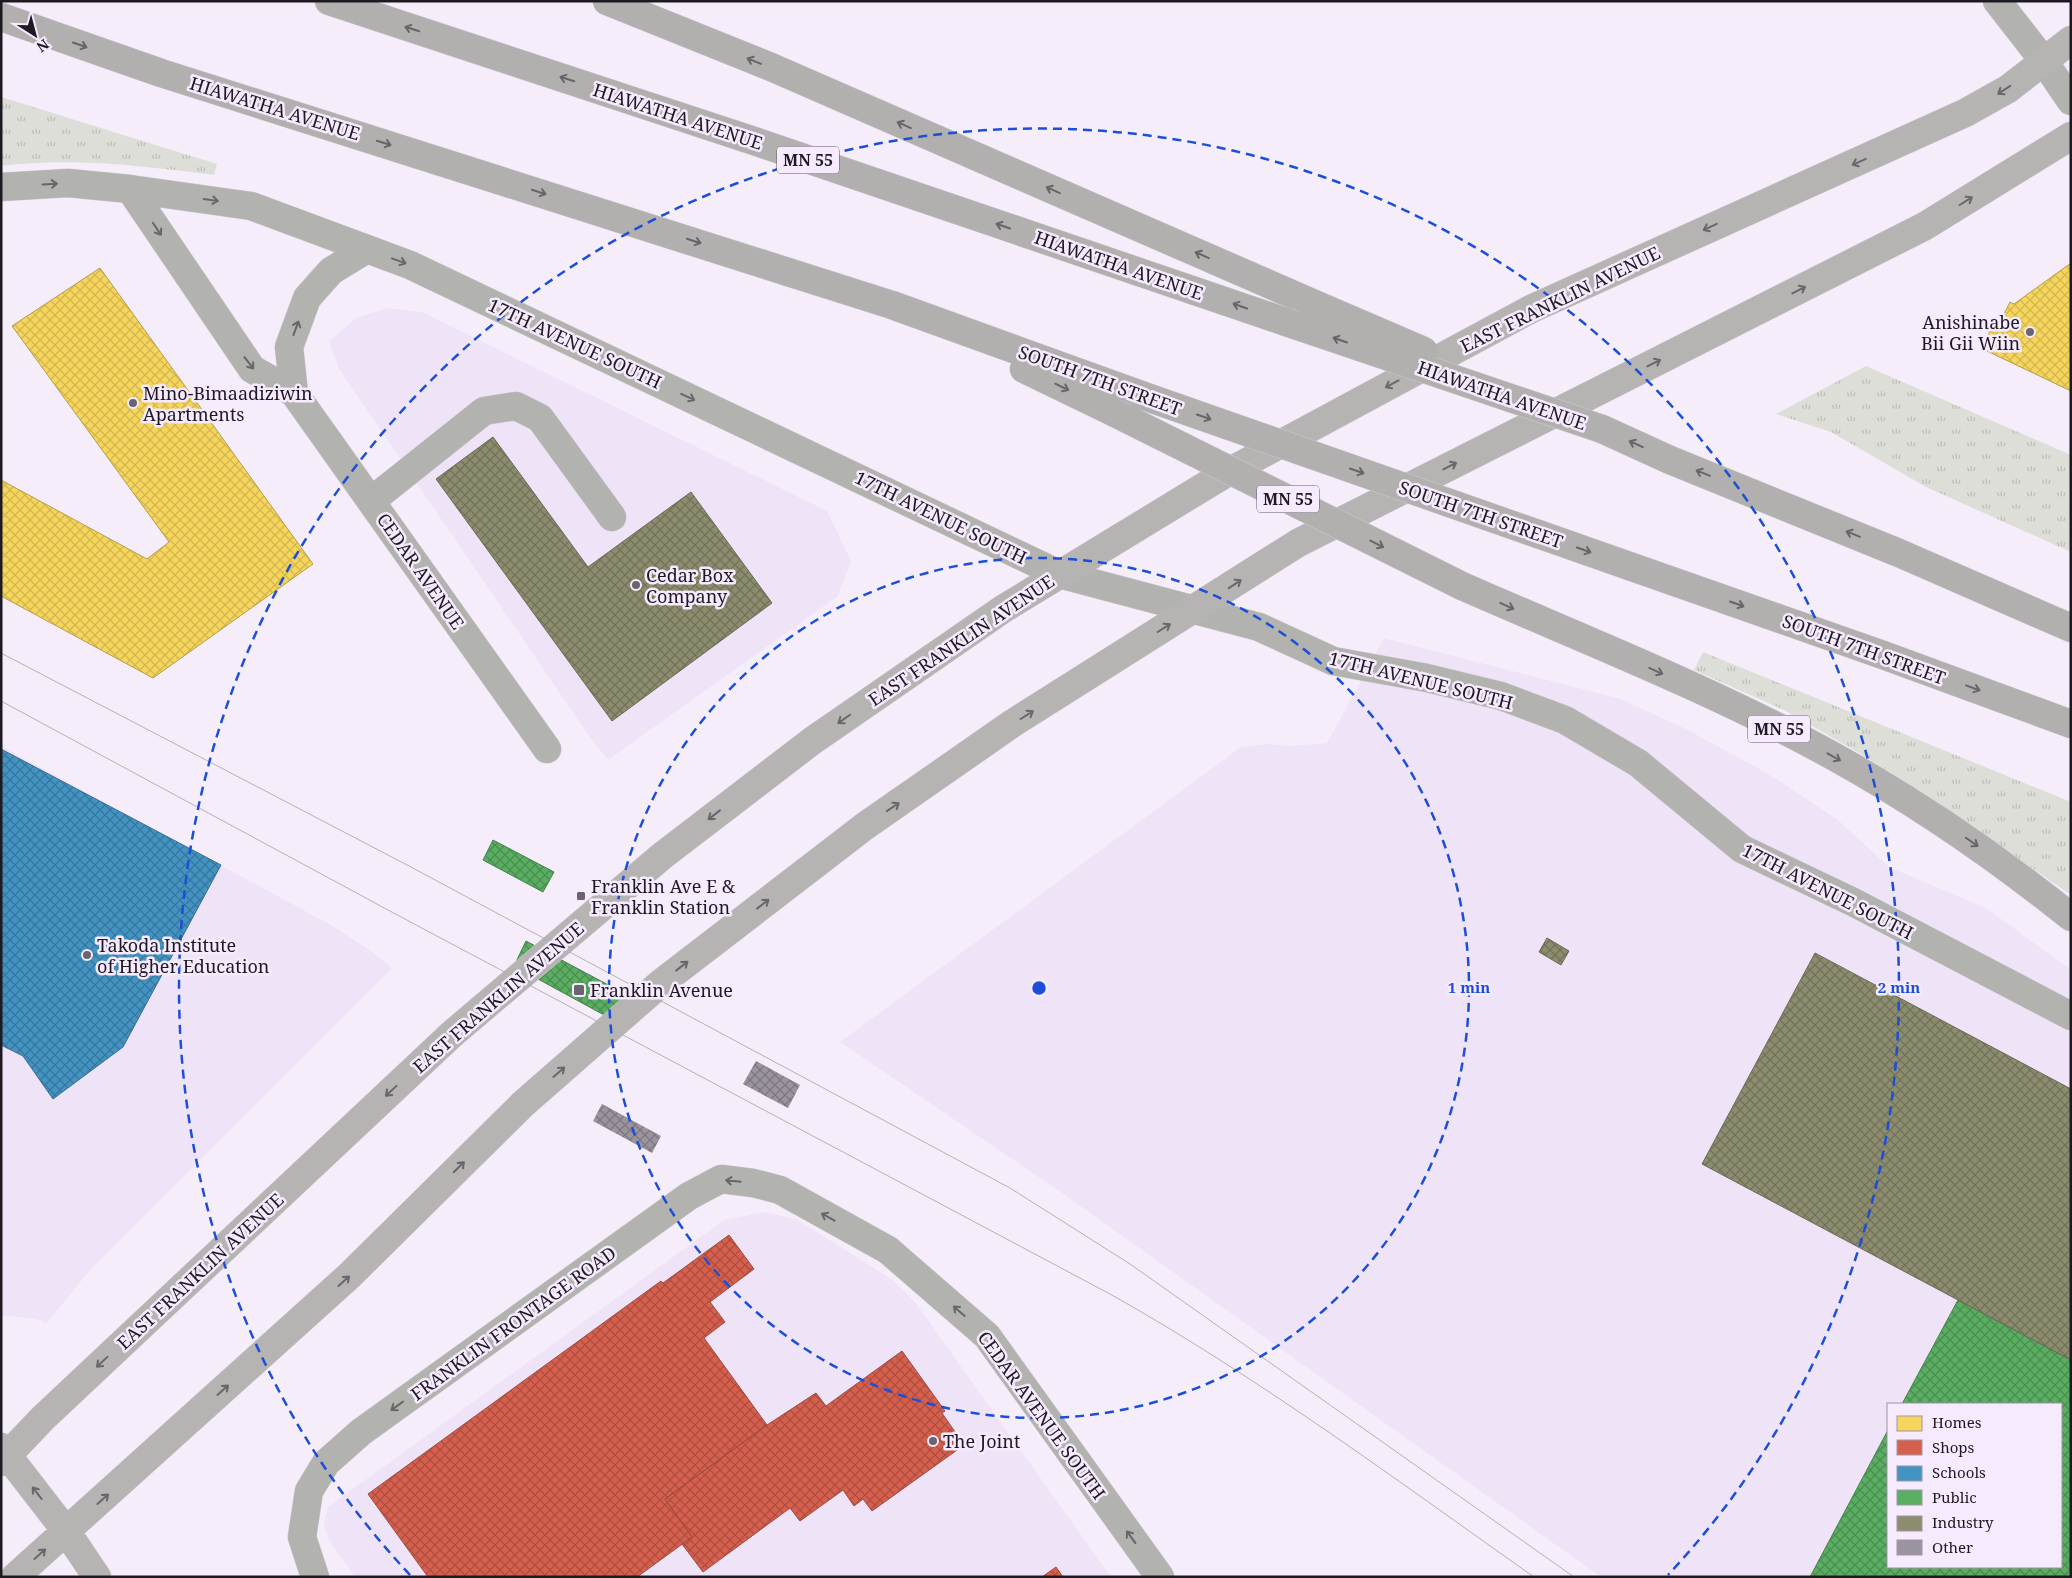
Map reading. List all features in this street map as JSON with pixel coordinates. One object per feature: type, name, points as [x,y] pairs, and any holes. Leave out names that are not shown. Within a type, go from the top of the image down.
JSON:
[{"type":"highway","name":"HIAWATHA AVENUE","points":[[330,1],[760,143],[1602,429],[1670,460],[1898,553]]},
{"type":"highway","points":[[607,1],[780,71],[1602,429]]},
{"type":"highway","name":"HIAWATHA AVENUE","points":[[1,17],[161,72],[892,305]]},
{"type":"highway","points":[[1,22],[34,29]]},
{"type":"highway","name":"SOUTH 7TH STREET","points":[[892,305],[1141,395],[1883,655],[2071,724]]},
{"type":"highway","name":"MN 55","points":[[892,305],[1115,413],[1462,586],[1702,692],[1833,756],[1947,824],[2010,869],[2071,917]]},
{"type":"highway","points":[[1898,553],[2071,628]]},
{"type":"highway","name":"MN 55","points":[[1898,553],[2071,611]]},
{"type":"main road","name":"EAST FRANKLIN AVENUE","points":[[3,1458],[43,1418],[452,1034],[662,856],[812,741],[1003,609],[1224,475],[1531,309],[1965,113],[2008,89],[2071,40]]},
{"type":"main road","points":[[15,1577],[349,1276],[523,1104],[661,983],[865,826],[1013,723],[1298,543],[1925,226],[2071,136]]},
{"type":"main road","points":[[3,1458],[66,1531],[97,1577]]},
{"type":"street","points":[[1998,1],[2043,60],[2071,101]]},
{"type":"street","name":"17TH AVENUE SOUTH","points":[[1,187],[68,183],[130,189],[251,206],[410,265],[1059,574],[1259,627],[1333,661],[1427,678],[1501,696],[1565,720],[1638,762],[1742,849],[1853,902],[2071,1016]]},
{"type":"street","name":"CEDAR AVENUE","points":[[130,189],[252,369],[294,393],[547,749]]},
{"type":"street","name":"CEDAR AVENUE","points":[[294,393],[289,347],[307,298],[331,272],[367,249]]},
{"type":"street","points":[[371,501],[484,411],[516,406],[540,418],[612,517]]},
{"type":"street","name":"FRANKLIN FRONTAGE ROAD","points":[[314,1577],[302,1537],[309,1492],[326,1463],[369,1426],[689,1196],[721,1179],[753,1183],[780,1190]]},
{"type":"street","name":"CEDAR AVENUE SOUTH","points":[[780,1190],[888,1250],[987,1336],[1160,1577]]},
{"type":"shaded area","points":[[387,308],[422,312],[827,511],[851,561],[838,596],[608,760],[589,736],[339,369],[329,341],[356,318]]},
{"type":"shaded area","points":[[1384,638],[1621,699],[1686,729],[1767,773],[1838,820],[1889,867],[1986,908],[2071,970],[2071,1577],[1601,1577],[1062,1193],[840,1042],[1241,747],[1267,744],[1292,746],[1327,743]]},
{"type":"shaded area","points":[[1,746],[331,925],[371,951],[392,968],[91,1269],[46,1324],[37,1319],[1,1315]]},
{"type":"shaded area","points":[[765,1212],[796,1219],[893,1280],[915,1302],[1111,1577],[355,1577],[330,1542],[324,1526],[328,1507],[724,1220]]},
{"type":"green space","points":[[1,97],[217,164],[214,175],[108,164],[54,162],[1,166]]},
{"type":"green space","points":[[1866,366],[2071,455],[2071,552],[1926,487],[1831,432],[1776,414]]},
{"type":"green space","points":[[1703,652],[2071,802],[2071,895],[1922,792],[1856,751],[1784,710],[1694,670]]},
{"type":"building: Homes","name":"Anishinabe Bii Gii Wiin","points":[[2071,263],[2071,391],[1987,351],[1990,343],[1985,341],[1995,322],[1999,324],[2010,302],[2014,304]]},
{"type":"building: Homes","name":"Mino-Bimaadiziwin Apartments","points":[[100,268],[313,564],[153,678],[1,596],[1,480],[147,559],[169,542],[12,326]]},
{"type":"building: Shops","points":[[729,1235],[754,1269],[710,1302],[725,1322],[704,1338],[767,1425],[665,1499],[692,1537],[637,1577],[428,1577],[368,1494],[661,1281],[663,1283]]},
{"type":"building: Shops","points":[[902,1351],[945,1411],[942,1413],[964,1445],[872,1511],[863,1499],[854,1506],[843,1490],[800,1521],[790,1508],[703,1572],[682,1544],[692,1537],[665,1499],[767,1425],[816,1393],[826,1406]]},
{"type":"building: Shops","points":[[1056,1567],[1063,1577],[1042,1577]]},
{"type":"building: Schools","name":"Takoda Institute of Higher Education","points":[[1,749],[221,865],[123,1047],[53,1099],[23,1056],[1,1045]]},
{"type":"building: Public","points":[[493,840],[554,872],[543,892],[483,860]]},
{"type":"building: Public","points":[[526,941],[642,1003],[628,1028],[514,966]]},
{"type":"building: Public","points":[[1958,1300],[2071,1360],[2071,1577],[1810,1577],[1887,1432],[1887,1568],[2062,1568],[2062,1403],[1903,1403]]},
{"type":"building: Industry","name":"Cedar Box Company","points":[[493,437],[588,567],[691,492],[772,603],[612,721],[436,479]]},
{"type":"building: Industry","points":[[1547,938],[1569,951],[1561,965],[1539,952]]},
{"type":"building: Industry","points":[[1815,953],[2071,1089],[2071,1360],[1702,1164]]},
{"type":"building: Other","points":[[756,1061],[800,1085],[788,1108],[743,1084]]},
{"type":"building: Other","points":[[602,1104],[661,1136],[652,1153],[593,1121]]},
{"type":"tram line","points":[[1,653],[409,866],[1010,1188],[1130,1264],[1574,1577]]},
{"type":"tram line","points":[[1,701],[388,910],[1110,1294],[1219,1359],[1273,1394],[1534,1577]]},
{"type":"place","name":"Anishinabe Bii Gii Wiin","points":[[2030,332]]},
{"type":"place","name":"Mino-Bimaadiziwin Apartments","points":[[133,403]]},
{"type":"place","name":"Cedar Box Company","points":[[636,585]]},
{"type":"place","name":"Franklin Ave E & Franklin Station","points":[[581,896]]},
{"type":"place","name":"Takoda Institute of Higher Education","points":[[87,955]]},
{"type":"place","name":"Franklin Avenue","points":[[579,990]]},
{"type":"place","name":"The Joint","points":[[933,1441]]}]
